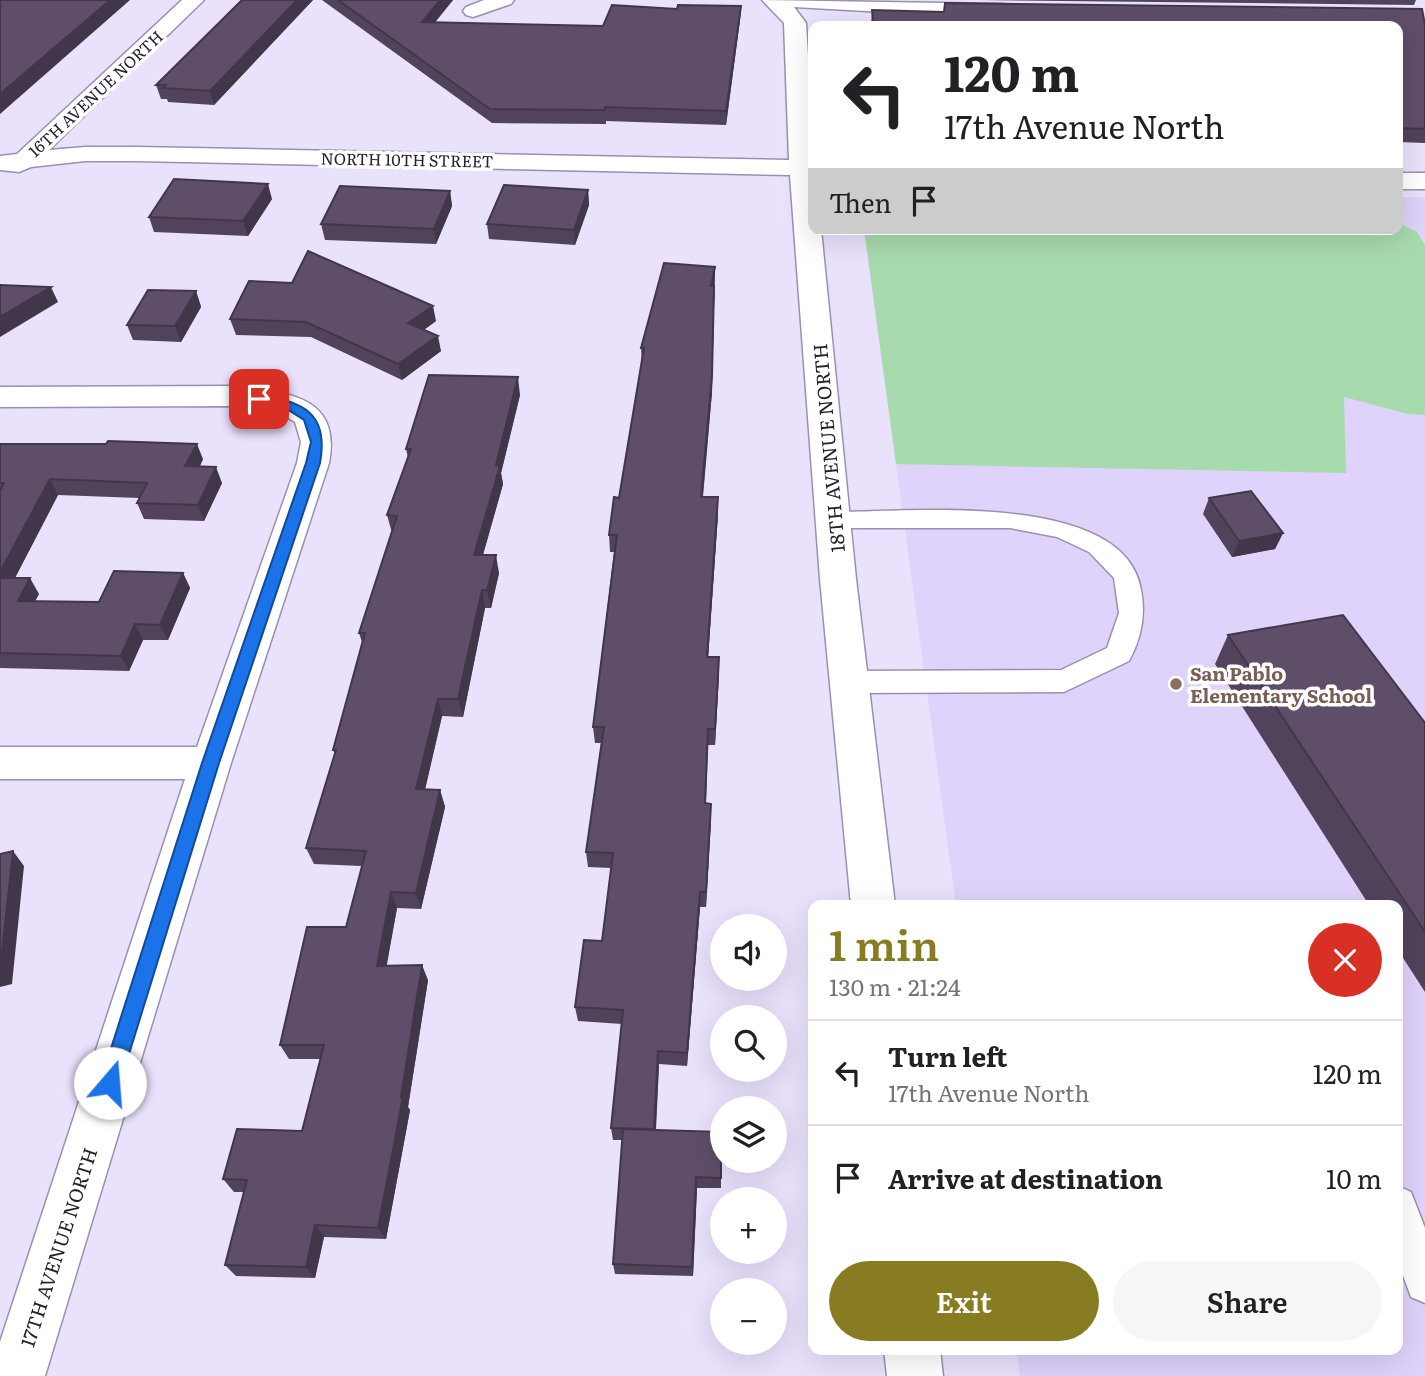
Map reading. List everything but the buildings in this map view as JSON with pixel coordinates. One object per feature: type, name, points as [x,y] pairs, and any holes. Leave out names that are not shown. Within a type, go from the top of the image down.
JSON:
[{"type":"street","name":"16TH AVENUE NORTH","points":[[8,170],[194,0]]},
{"type":"street","points":[[473,11],[504,0]]},
{"type":"street","name":"18TH AVENUE NORTH","points":[[772,0],[787,11],[795,23],[808,167]]},
{"type":"street","points":[[789,0],[901,7],[1012,9]]},
{"type":"street","name":"NORTH 10TH STREET","points":[[8,170],[85,154],[808,167]]},
{"type":"street","points":[[1403,181],[1425,181]]},
{"type":"street","name":"18TH AVENUE NORTH","points":[[813,235],[834,520],[872,900]]},
{"type":"street","name":"17TH AVENUE NORTH","points":[[0,397],[234,396],[285,402],[309,417],[317,442],[313,463],[211,763],[17,1376]]},
{"type":"street","points":[[0,763],[211,763]]},
{"type":"street","points":[[913,1355],[915,1376]]},
{"type":"lane","points":[[834,520],[1010,520],[1063,530],[1098,546],[1126,575],[1132,612],[1119,654],[1064,681],[849,682]]},
{"type":"lane","points":[[1403,1219],[1425,1283]]},
{"type":"shaded area","name":"San Pablo Elementary School","points":[[1403,197],[1425,197],[1425,1376],[1020,1376],[1017,1355],[1403,1355],[1403,900],[955,900],[865,235],[1403,235]]},
{"type":"green space","points":[[1403,225],[1417,232],[1425,245],[1425,415],[1408,414],[1344,397],[1346,473],[896,464],[865,235],[1403,235]]},
{"type":"place","name":"San Pablo Elementary School","points":[[1176,684]]},
{"type":"route","points":[[110,1083],[211,763],[313,463],[317,442],[309,417],[285,402],[259,399]]}]
